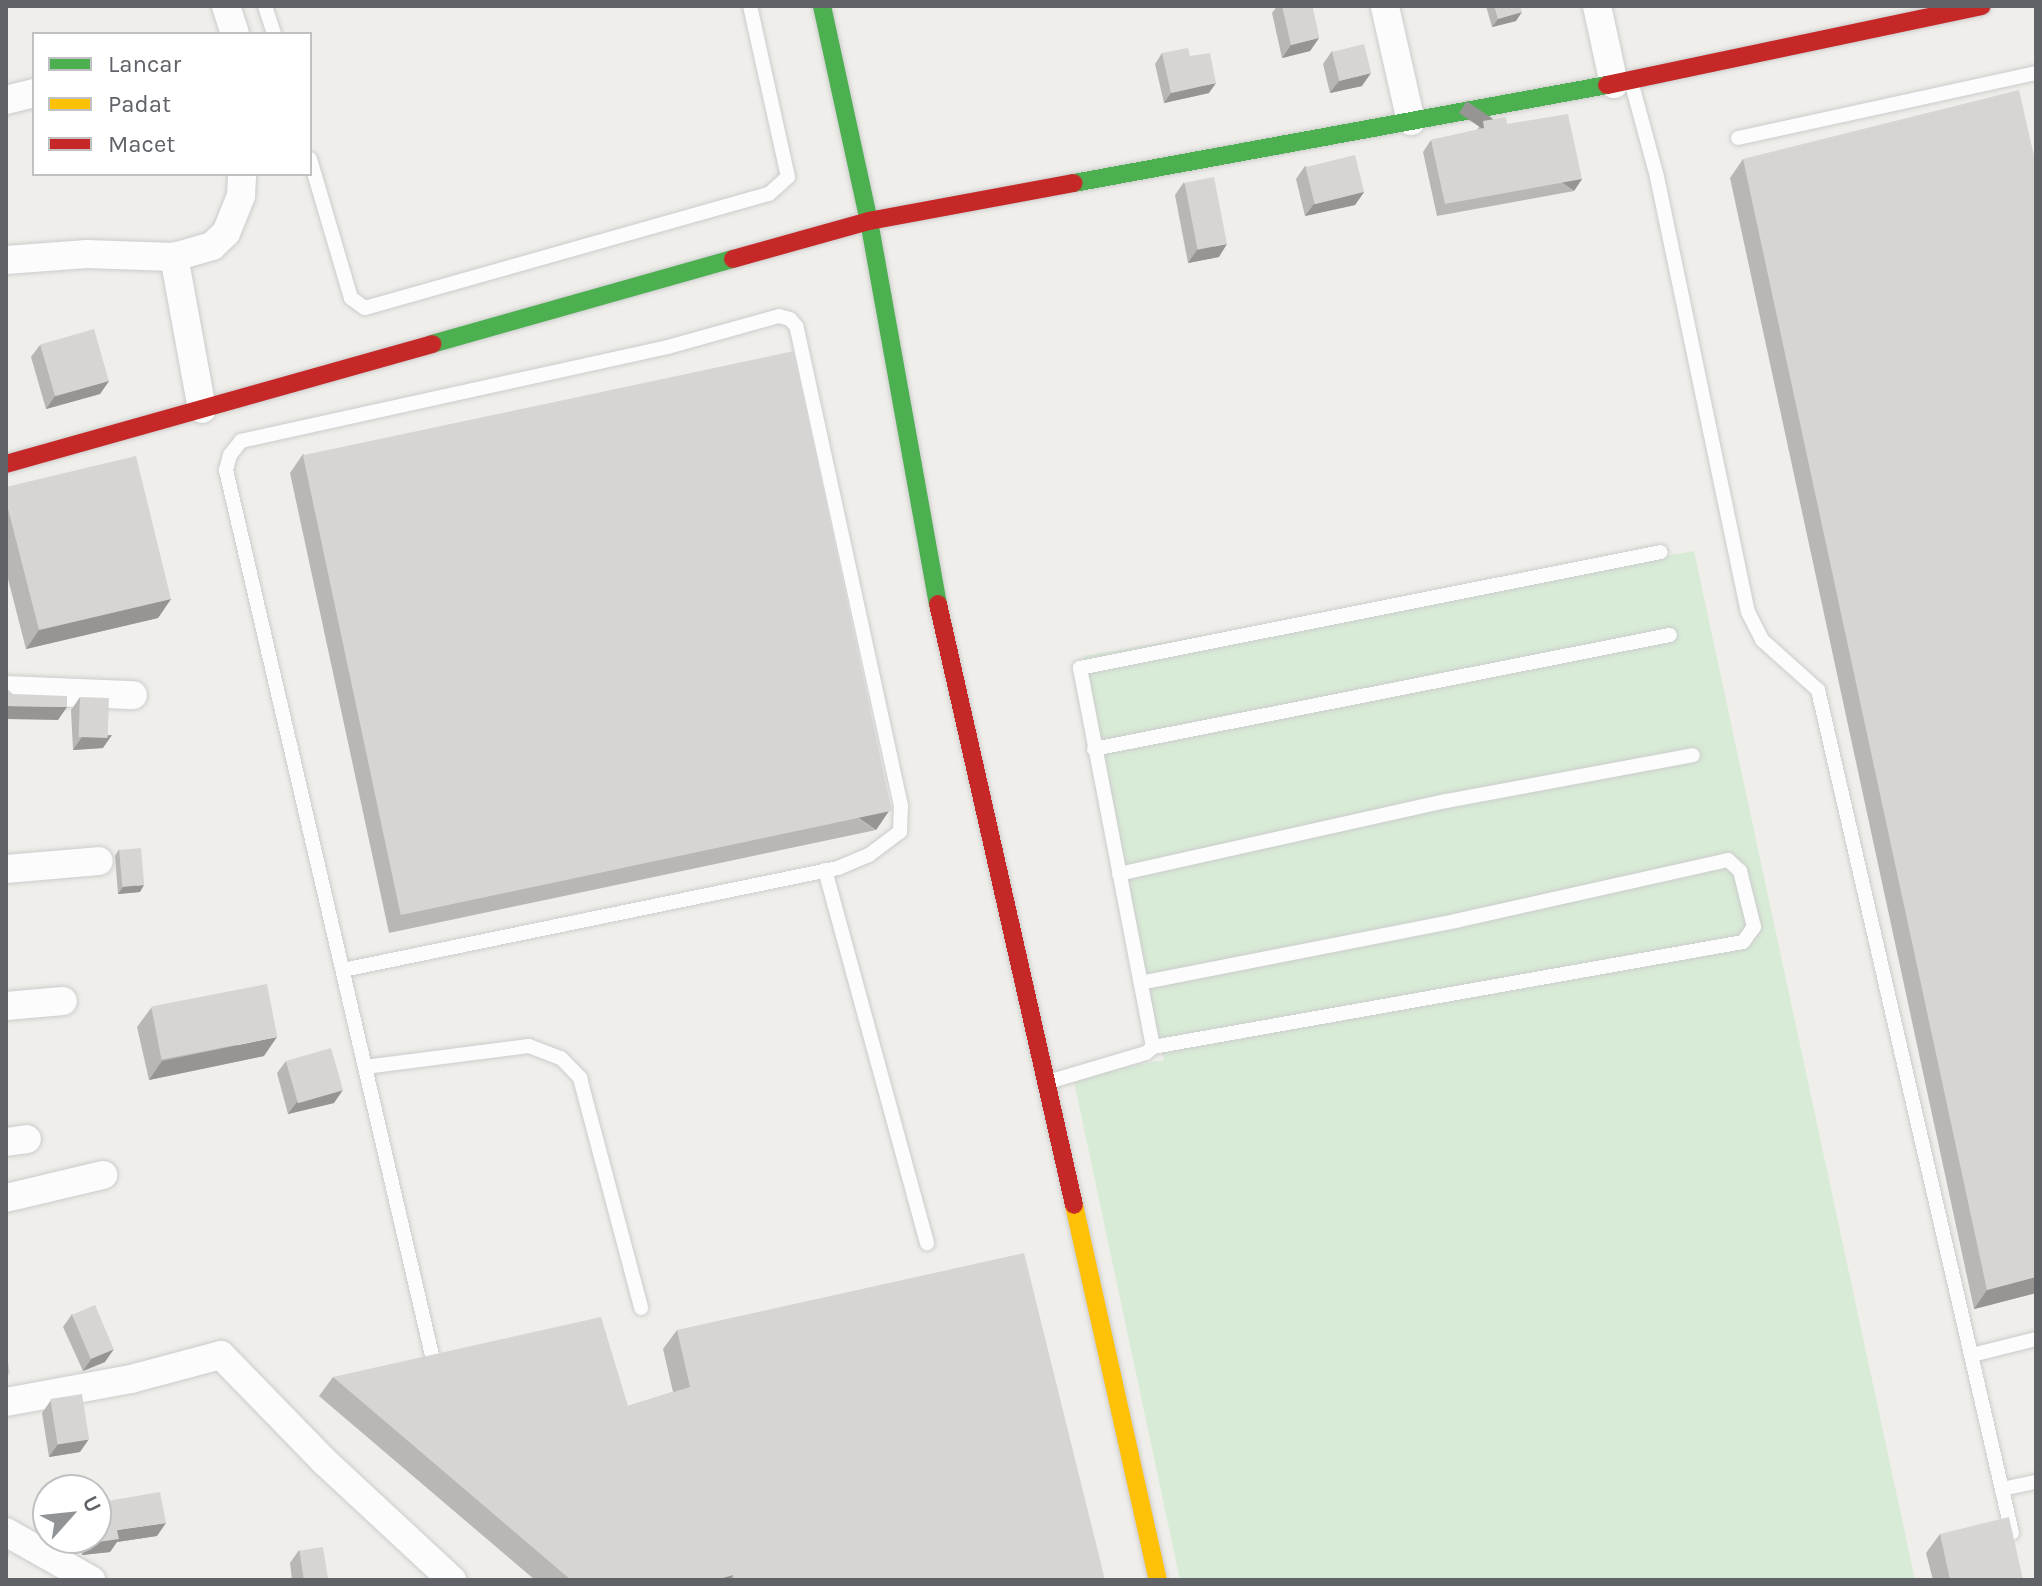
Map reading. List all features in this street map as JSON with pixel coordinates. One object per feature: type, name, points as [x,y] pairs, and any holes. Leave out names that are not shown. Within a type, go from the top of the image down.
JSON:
[{"type":"street","points":[[226,6],[234,32]]},
{"type":"street","points":[[822,6],[869,221],[938,602],[1158,1580]]},
{"type":"street","points":[[1597,6],[1622,82]]},
{"type":"street","points":[[6,464],[869,221],[1622,82],[1898,13],[1982,6]]},
{"type":"street","points":[[1385,7],[1411,121]]},
{"type":"street","points":[[6,100],[32,94]]},
{"type":"street","points":[[6,260],[87,254],[174,257],[212,246],[226,233],[241,196],[242,176]]},
{"type":"street","points":[[174,257],[202,409]]},
{"type":"street","points":[[6,690],[133,695]]},
{"type":"street","points":[[6,869],[99,861]]},
{"type":"street","points":[[6,1006],[63,1001]]},
{"type":"street","points":[[6,1198],[103,1175]]},
{"type":"street","points":[[6,1402],[131,1379],[221,1355],[324,1461],[452,1580]]},
{"type":"street","points":[[6,1532],[91,1580]]},
{"type":"lane","points":[[265,6],[273,32]]},
{"type":"lane","points":[[312,166],[351,298],[365,308],[769,194],[788,177],[750,6]]},
{"type":"lane","points":[[1738,138],[2036,73]]},
{"type":"lane","points":[[1622,82],[1657,177],[1748,612],[1762,640],[1818,690],[2015,1550]]},
{"type":"lane","points":[[343,970],[825,870],[869,855],[900,832],[901,806],[796,326],[779,316],[668,347],[241,441],[230,455],[226,470],[432,1355]]},
{"type":"lane","points":[[1153,1047],[1079,672],[1091,665],[1661,552]]},
{"type":"lane","points":[[1094,749],[1670,635]]},
{"type":"lane","points":[[1119,874],[1446,801],[1693,755]]},
{"type":"lane","points":[[1047,1082],[1146,1053],[1153,1047],[1743,942],[1754,927],[1740,871],[1728,860],[1456,921],[1141,983]]},
{"type":"lane","points":[[825,870],[927,1243]]},
{"type":"lane","points":[[365,1067],[529,1046],[561,1058],[580,1078],[641,1308]]},
{"type":"lane","points":[[1972,1355],[2036,1339]]},
{"type":"lane","points":[[2002,1489],[2036,1482]]},
{"type":"green space","points":[[1694,551],[1915,1580],[1180,1580],[1073,1077],[1164,1060],[1141,983],[1084,656]]},
{"type":"building","points":[[1282,6],[1312,6],[1319,38],[1291,45]]},
{"type":"building","points":[[1494,6],[1520,6],[1522,12],[1498,19]]},
{"type":"building","points":[[1364,44],[1371,73],[1339,81],[1332,52]]},
{"type":"building","points":[[1188,48],[1190,56],[1210,53],[1216,83],[1171,93],[1162,53]]},
{"type":"building","points":[[2019,90],[2036,165],[2036,1277],[1987,1290],[1743,159]]},
{"type":"building","points":[[1568,114],[1582,179],[1445,204],[1431,140],[1484,128],[1483,121],[1506,117],[1507,124]]},
{"type":"building","points":[[1355,155],[1364,192],[1315,204],[1306,167]]},
{"type":"building","points":[[1214,177],[1227,244],[1198,249],[1185,183]]},
{"type":"building","points":[[94,329],[109,381],[55,396],[40,344]]},
{"type":"building","points":[[794,351],[892,811],[401,915],[303,455]]},
{"type":"building","points":[[136,456],[171,599],[39,630],[6,501],[6,487]]},
{"type":"building","points":[[6,688],[13,694],[67,696],[67,707],[7,706],[6,729]]},
{"type":"building","points":[[80,697],[109,698],[108,738],[79,737]]},
{"type":"building","points":[[141,848],[144,885],[122,887],[119,850]]},
{"type":"building","points":[[267,984],[277,1037],[161,1060],[151,1007]]},
{"type":"building","points":[[331,1048],[343,1090],[298,1103],[286,1061]]},
{"type":"building","points":[[1024,1253],[1105,1580],[734,1580],[733,1575],[716,1580],[571,1580],[333,1377],[601,1317],[628,1406],[690,1387],[677,1330]]},
{"type":"building","points":[[95,1305],[114,1349],[91,1359],[72,1315]]},
{"type":"building","points":[[6,1353],[10,1373],[6,1377]]},
{"type":"building","points":[[82,1394],[89,1439],[58,1444],[50,1399]]},
{"type":"building","points":[[160,1492],[166,1523],[117,1530],[119,1539],[112,1540],[112,1500]]},
{"type":"building","points":[[2009,1517],[2023,1580],[1950,1580],[1940,1534]]},
{"type":"building","points":[[323,1547],[328,1580],[304,1580],[299,1551]]},
{"type":"traffic: fast","points":[[822,6],[869,221],[938,604]]},
{"type":"traffic: fast","points":[[1074,183],[1607,85]]},
{"type":"traffic: fast","points":[[432,344],[733,259]]},
{"type":"traffic: slow","points":[[1074,1205],[1158,1580]]},
{"type":"traffic: jam","points":[[1607,85],[1982,6]]},
{"type":"traffic: jam","points":[[733,259],[869,221],[1074,183]]},
{"type":"traffic: jam","points":[[6,464],[432,344]]},
{"type":"traffic: jam","points":[[938,604],[1074,1205]]}]
